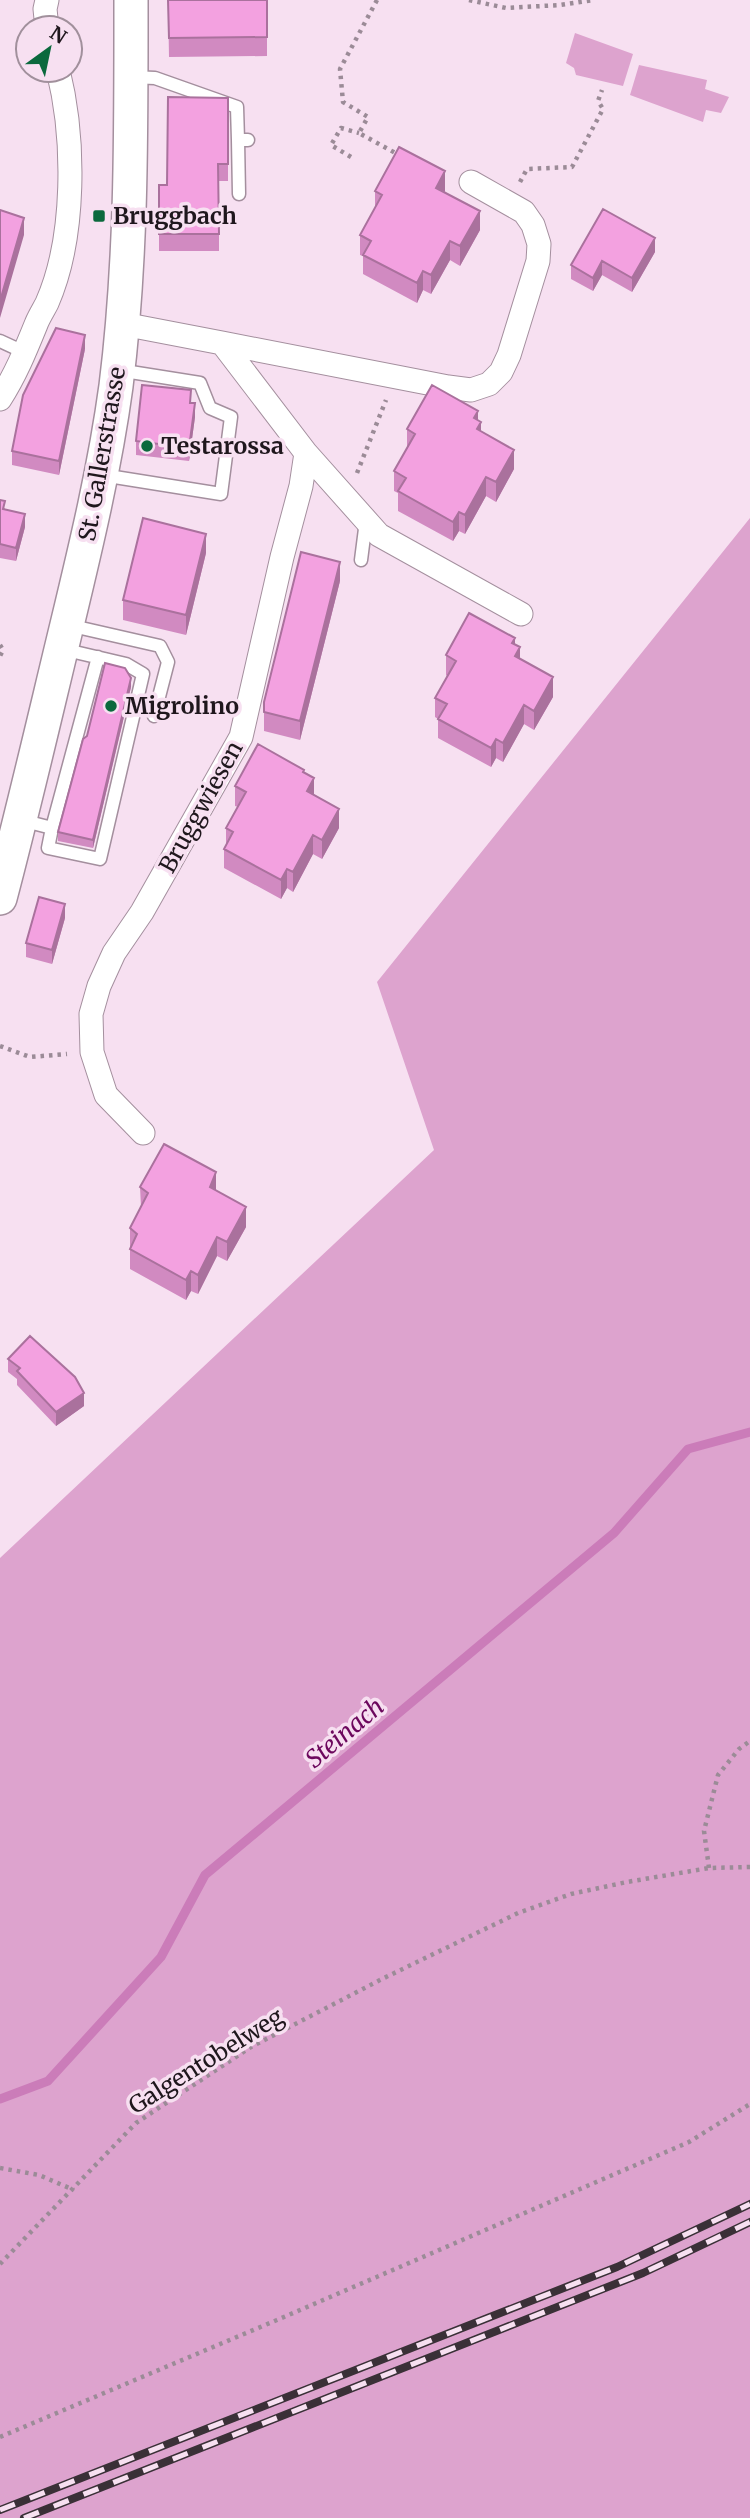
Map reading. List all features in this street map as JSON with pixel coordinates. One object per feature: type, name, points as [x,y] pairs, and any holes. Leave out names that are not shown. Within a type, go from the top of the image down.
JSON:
[{"type":"main road","name":"St. Gallerstrasse","points":[[0,898],[101,475],[118,370],[128,216],[131,0]]},
{"type":"street","points":[[0,399],[26,353],[57,270],[69,197],[68,138],[61,84]]},
{"type":"street","points":[[123,324],[448,387],[471,390],[489,384],[501,372],[509,355],[538,261],[539,244],[533,225],[524,212],[471,182]]},
{"type":"street","points":[[222,343],[306,453],[379,535],[521,614]]},
{"type":"street","name":"Bruggwiesen","points":[[143,1133],[106,1095],[92,1052],[91,1014],[99,986],[114,953],[142,912],[241,737],[301,486],[306,453]]},
{"type":"lane","points":[[131,76],[155,78],[237,107],[243,140],[239,194]]},
{"type":"lane","points":[[0,341],[26,353]]},
{"type":"lane","points":[[101,475],[222,494],[231,417],[210,408],[200,383],[118,370]]},
{"type":"lane","points":[[360,560],[366,521]]},
{"type":"lane","points":[[64,637],[98,657],[127,664],[143,674],[100,859],[48,848],[98,657]]},
{"type":"lane","points":[[64,637],[160,646],[168,662],[154,716]]},
{"type":"lane","points":[[20,820],[52,828]]},
{"type":"path","points":[[359,133],[368,117],[344,102],[340,69],[377,0]]},
{"type":"path","points":[[469,0],[506,8],[593,0]]},
{"type":"path","points":[[527,169],[572,167],[603,109],[598,101],[602,90]]},
{"type":"path","points":[[351,157],[331,145],[341,128],[359,133],[404,157]]},
{"type":"path","points":[[355,483],[359,465],[390,389]]},
{"type":"path","points":[[0,645],[3,650],[0,656]]},
{"type":"path","points":[[0,1046],[30,1057],[92,1052]]},
{"type":"path","points":[[709,1868],[704,1831],[718,1774],[739,1749],[750,1741]]},
{"type":"path","name":"Galgentobelweg","points":[[0,2264],[136,2123],[251,2047],[518,1913],[571,1894],[709,1868],[750,1867]]},
{"type":"path","points":[[0,2437],[688,2142],[750,2104]]},
{"type":"path","points":[[0,2168],[39,2175],[74,2190]]},
{"type":"shaded area","points":[[575,33],[633,54],[623,86],[576,75],[574,68],[566,63]]},
{"type":"shaded area","points":[[639,65],[707,80],[705,89],[729,97],[721,113],[706,110],[703,122],[630,95]]},
{"type":"shaded area","points":[[750,518],[750,2518],[0,2518],[0,1558],[434,1150],[377,982]]},
{"type":"building","points":[[168,0],[267,0],[267,37],[169,38]]},
{"type":"building","points":[[168,97],[228,98],[228,164],[218,164],[219,234],[159,234],[159,185],[167,185]]},
{"type":"building","points":[[399,147],[445,171],[436,188],[480,211],[460,246],[450,241],[431,275],[423,271],[417,283],[363,255],[371,241],[360,235],[382,195],[375,191]]},
{"type":"building","points":[[603,209],[655,238],[632,278],[602,261],[593,278],[571,265]]},
{"type":"building","points":[[0,210],[24,218],[0,301]]},
{"type":"building","points":[[56,328],[85,335],[59,461],[12,451],[23,395]]},
{"type":"building","points":[[142,385],[191,390],[190,403],[195,403],[189,448],[136,441]]},
{"type":"building","points":[[432,385],[478,411],[474,418],[481,422],[477,429],[514,450],[496,482],[486,477],[465,515],[459,512],[453,522],[398,491],[406,478],[394,471],[415,434],[407,429]]},
{"type":"building","points":[[0,500],[5,501],[3,509],[25,514],[16,548],[0,544]]},
{"type":"building","points":[[143,518],[206,534],[186,615],[123,600]]},
{"type":"building","points":[[301,552],[340,562],[300,721],[264,712],[264,702]]},
{"type":"building","points":[[469,613],[515,638],[512,643],[520,647],[515,656],[553,677],[534,711],[524,705],[503,743],[496,739],[491,748],[438,719],[447,704],[435,698],[456,661],[446,655]]},
{"type":"building","points":[[105,663],[125,668],[131,678],[93,840],[58,832],[83,739],[87,736]]},
{"type":"building","points":[[258,744],[314,778],[307,791],[339,809],[322,840],[313,835],[293,872],[287,869],[281,880],[224,849],[233,832],[226,828],[246,792],[235,786]]},
{"type":"building","points":[[39,897],[65,904],[52,950],[26,943]]},
{"type":"building","points":[[164,1144],[216,1172],[210,1187],[246,1207],[227,1242],[217,1237],[198,1275],[191,1271],[186,1280],[130,1249],[137,1234],[130,1228],[148,1193],[140,1187]]},
{"type":"building","points":[[30,1336],[75,1377],[84,1393],[56,1412],[17,1371],[20,1368],[8,1359]]},
{"type":"waterway","name":"Steinach","points":[[0,2099],[48,2081],[161,1957],[205,1875],[614,1533],[688,1449],[750,1432]]},
{"type":"railway","points":[[0,2510],[617,2267],[750,2204]]},
{"type":"railway","points":[[24,2518],[643,2273],[750,2222]]},
{"type":"place","name":"Bruggbach","points":[[99,216]]},
{"type":"place","name":"Testarossa","points":[[147,446]]},
{"type":"place","name":"Migrolino","points":[[111,706]]}]
